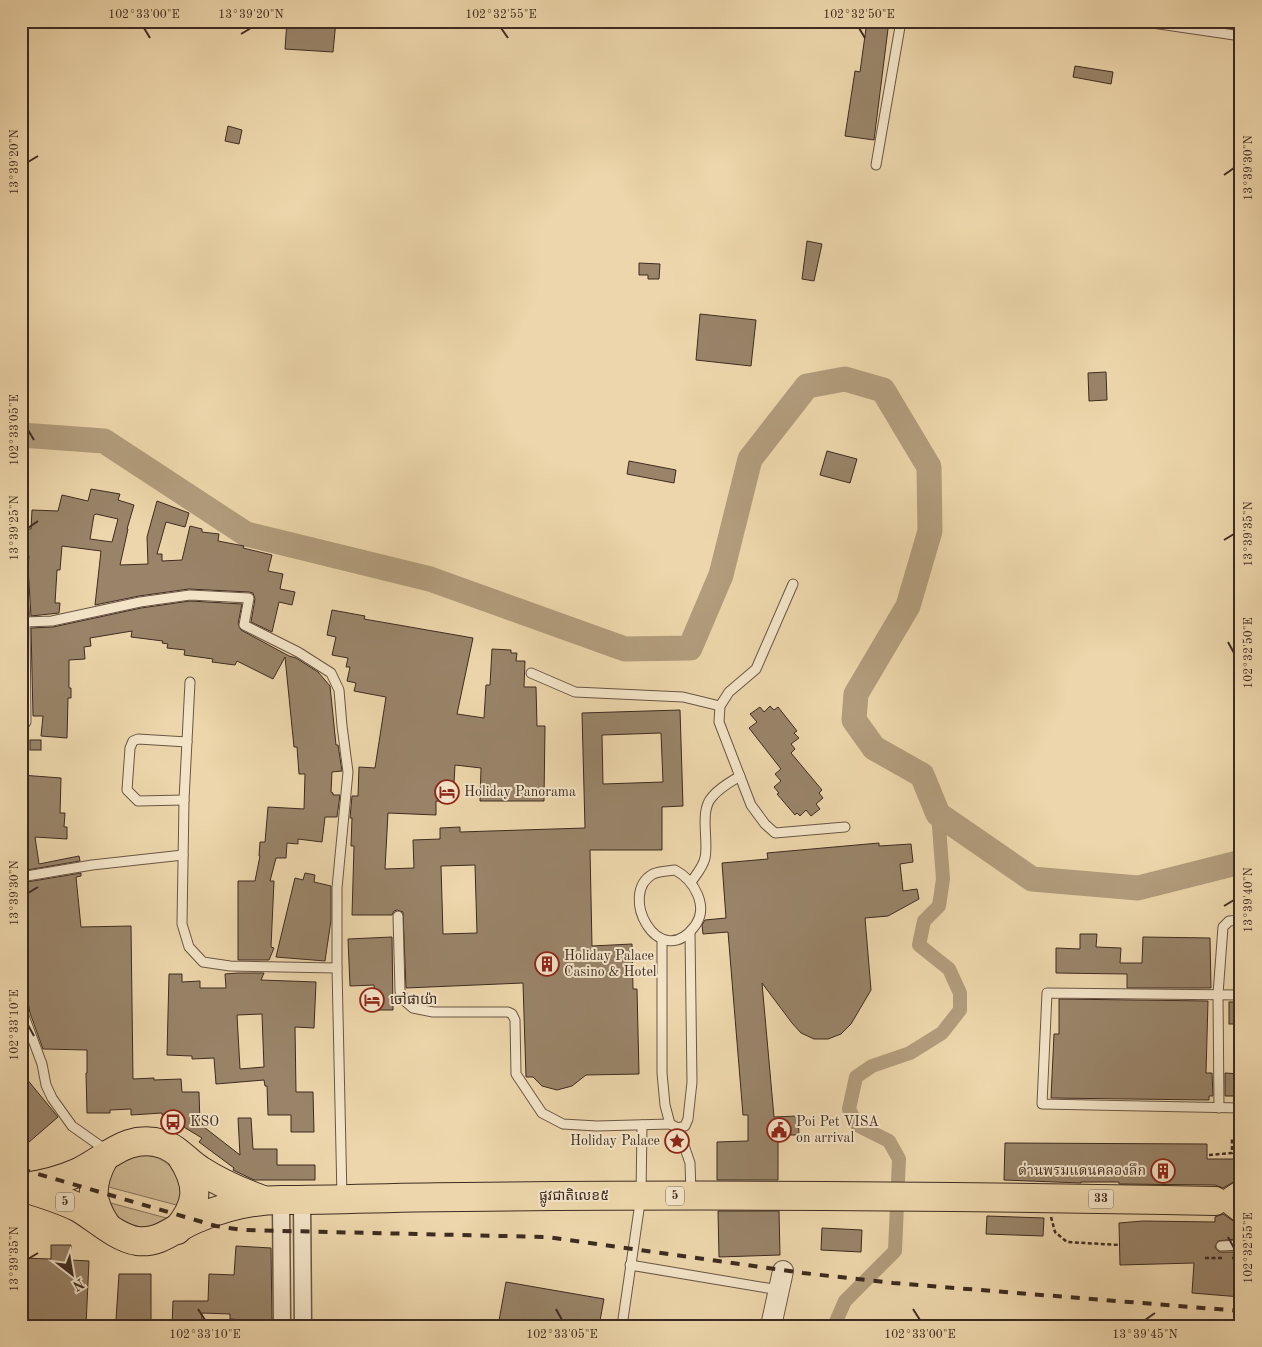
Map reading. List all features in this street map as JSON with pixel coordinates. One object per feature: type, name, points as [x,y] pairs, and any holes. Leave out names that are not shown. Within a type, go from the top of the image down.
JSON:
[{"type":"highway","name":"ផ្លូវជាតិលេខ៥","points":[[21,1187],[56,1180],[78,1172],[124,1145],[139,1141],[165,1145],[234,1189],[282,1200]]},
{"type":"highway","points":[[106,1225],[97,1212],[93,1191],[97,1170],[107,1156]]},
{"type":"highway","points":[[177,1230],[187,1218],[193,1202],[194,1186],[190,1170],[181,1156]]},
{"type":"highway","name":"ផ្លូវជាតិលេខ៥","points":[[21,1187],[77,1207],[119,1235],[141,1241],[164,1238],[193,1219],[216,1210],[282,1200],[463,1197],[987,1196]]},
{"type":"highway","name":"33","points":[[987,1196],[1232,1201]]},
{"type":"street","points":[[282,1200],[282,1326]]},
{"type":"street","points":[[282,1200],[303,1326]]},
{"type":"street","points":[[771,1326],[783,1270]]},
{"type":"lane","points":[[876,165],[901,21]]},
{"type":"lane","points":[[1139,21],[1241,36]]},
{"type":"lane","points":[[21,561],[25,622],[26,722],[21,729]]},
{"type":"lane","points":[[793,584],[756,669],[729,692],[720,706],[719,722],[751,805],[765,824],[775,833],[845,827]]},
{"type":"lane","points":[[25,622],[52,621],[140,602],[190,595],[249,598],[244,625],[298,652],[331,673],[339,690],[348,772],[337,888],[342,1200]]},
{"type":"lane","points":[[531,674],[575,692],[683,697],[720,706]]},
{"type":"lane","points":[[190,682],[184,800],[182,924],[189,947],[203,962],[230,966],[337,968]]},
{"type":"lane","points":[[184,800],[138,801],[127,790],[132,741],[138,738],[187,742]]},
{"type":"lane","points":[[691,882],[700,870],[705,858],[705,817],[710,799],[720,789],[740,776]]},
{"type":"lane","points":[[21,878],[74,868],[183,855]]},
{"type":"lane","points":[[675,870],[685,875],[691,882],[697,893],[701,910],[696,925],[690,933],[682,939],[670,941],[659,939],[644,923],[640,912],[639,900],[641,890],[652,874],[675,870]]},
{"type":"lane","points":[[398,916],[400,991],[406,1002],[413,1008],[433,1012],[508,1012],[512,1014],[515,1020],[516,1074],[542,1113],[563,1124],[685,1126],[688,1119],[692,1082],[690,933]]},
{"type":"lane","points":[[1219,1108],[1218,994],[1223,927],[1229,921],[1241,920]]},
{"type":"lane","points":[[662,939],[662,1073],[665,1105],[690,1163],[691,1196]]},
{"type":"lane","points":[[1241,995],[1047,993],[1042,1104],[1241,1108]]},
{"type":"lane","points":[[21,1008],[42,1064],[46,1085],[52,1098],[72,1126],[107,1156]]},
{"type":"lane","points":[[622,1326],[641,1196],[642,1125]]},
{"type":"lane","points":[[1221,1246],[1241,1246]]},
{"type":"lane","points":[[630,1264],[779,1290]]},
{"type":"path","points":[[1209,1155],[1232,1153],[1232,1139],[1241,1140]]},
{"type":"path","points":[[1048,1210],[1055,1232],[1067,1242],[1120,1245]]},
{"type":"shaded area","points":[[146,1155],[164,1161],[177,1175],[182,1189],[180,1206],[105,1186],[112,1172],[120,1163],[131,1158]]},
{"type":"shaded area","points":[[107,1202],[170,1219],[159,1226],[144,1229],[137,1228],[120,1218]]},
{"type":"building","points":[[287,21],[336,21],[333,52],[285,49]]},
{"type":"building","points":[[867,21],[889,21],[874,140],[845,136],[855,71],[860,72]]},
{"type":"building","points":[[1075,66],[1113,72],[1111,84],[1073,77]]},
{"type":"building","points":[[228,126],[242,130],[239,144],[225,141]]},
{"type":"building","points":[[807,241],[822,244],[814,281],[802,279]]},
{"type":"building","points":[[639,263],[660,264],[659,279],[648,279],[648,275],[639,275]]},
{"type":"building","points":[[700,314],[756,320],[751,366],[696,360]]},
{"type":"building","points":[[1106,372],[1107,400],[1089,401],[1088,373]]},
{"type":"building","points":[[827,451],[857,459],[850,483],[820,475]]},
{"type":"building","points":[[629,461],[676,470],[674,483],[627,474]]},
{"type":"building","points":[[91,489],[120,494],[118,500],[134,505],[120,565],[148,564],[147,537],[157,501],[189,513],[185,527],[166,522],[157,554],[162,554],[162,561],[182,560],[190,526],[202,529],[202,532],[219,534],[218,541],[244,546],[243,548],[272,555],[268,571],[283,574],[280,589],[295,592],[292,605],[279,602],[272,632],[251,622],[255,599],[253,593],[249,592],[189,589],[95,605],[101,551],[62,546],[60,570],[57,570],[55,603],[60,603],[59,613],[31,616],[29,556],[22,555],[26,529],[31,529],[32,510],[58,511],[62,495],[88,501]],"holes":[[[94,515],[118,519],[112,542],[90,539]]]},
{"type":"building","points":[[190,601],[242,604],[238,624],[241,630],[296,658],[318,672],[330,686],[336,745],[338,745],[342,771],[332,772],[331,792],[333,795],[340,795],[337,817],[325,817],[322,842],[298,839],[298,844],[287,843],[286,858],[276,858],[270,881],[274,881],[271,947],[274,948],[269,960],[238,960],[238,881],[255,881],[260,856],[260,842],[265,842],[268,807],[304,809],[305,774],[299,774],[297,747],[294,747],[285,657],[273,679],[237,661],[235,665],[212,662],[213,659],[184,655],[185,650],[167,648],[168,644],[162,643],[163,641],[131,637],[132,631],[90,638],[91,646],[84,647],[85,659],[69,660],[71,698],[68,698],[67,738],[41,736],[43,716],[33,716],[31,628],[53,627],[141,608]]},
{"type":"building","points":[[332,610],[365,616],[364,619],[473,638],[457,714],[484,718],[486,685],[490,685],[492,649],[511,650],[511,653],[517,653],[516,661],[525,661],[524,687],[536,687],[537,726],[545,726],[544,801],[480,801],[481,768],[455,765],[453,802],[436,801],[436,815],[388,813],[385,869],[414,868],[413,840],[440,839],[440,828],[460,827],[460,832],[585,828],[582,713],[680,710],[683,806],[662,807],[662,850],[590,850],[592,946],[632,944],[633,989],[637,989],[639,1074],[586,1075],[572,1086],[557,1090],[542,1086],[533,1077],[526,1077],[523,983],[406,988],[403,912],[397,910],[392,915],[352,915],[354,846],[351,846],[352,818],[350,818],[352,796],[358,796],[359,767],[375,768],[386,697],[354,691],[356,683],[347,681],[350,667],[346,667],[348,658],[332,655],[336,637],[327,635]],"holes":[[[661,733],[663,782],[603,784],[602,735]],[[475,865],[477,933],[443,934],[441,866]]]},
{"type":"building","points":[[770,706],[774,710],[778,707],[797,731],[794,733],[799,738],[791,744],[795,749],[791,753],[822,790],[819,793],[823,798],[816,804],[820,809],[811,816],[806,810],[800,816],[797,813],[795,815],[777,794],[779,793],[774,787],[781,781],[775,774],[781,769],[749,728],[757,722],[750,714],[760,707],[764,712]]},
{"type":"building","points":[[30,740],[41,740],[41,750],[30,750]]},
{"type":"building","points":[[21,775],[61,778],[60,813],[65,813],[64,827],[67,827],[67,839],[35,837],[39,864],[79,856],[80,861],[21,871],[21,868],[27,867],[23,837],[21,837]]},
{"type":"building","points":[[879,843],[879,846],[911,844],[913,862],[900,864],[903,891],[917,889],[919,899],[888,916],[865,918],[871,990],[851,1024],[841,1034],[828,1039],[814,1039],[801,1033],[762,983],[774,1117],[798,1116],[799,1135],[778,1135],[778,1180],[717,1180],[717,1142],[748,1141],[748,1115],[743,1115],[728,932],[703,934],[702,925],[705,920],[726,918],[722,863],[768,859],[767,853]]},
{"type":"building","points":[[81,873],[81,876],[76,877],[81,927],[131,926],[133,1079],[181,1079],[182,1092],[199,1092],[200,1124],[240,1155],[238,1118],[251,1118],[253,1149],[277,1149],[277,1165],[315,1165],[315,1180],[254,1180],[233,1170],[234,1168],[199,1142],[202,1138],[177,1123],[182,1114],[131,1115],[131,1109],[110,1110],[110,1113],[87,1113],[87,1050],[43,1049],[30,1013],[21,963],[21,950],[26,950],[21,924],[21,883]]},
{"type":"building","points":[[305,873],[315,875],[314,882],[331,886],[331,920],[325,961],[276,957],[295,878],[303,880]]},
{"type":"building","points":[[1080,934],[1097,934],[1096,947],[1121,948],[1120,963],[1142,963],[1143,937],[1210,938],[1211,988],[1127,988],[1127,974],[1056,973],[1056,948],[1080,949]]},
{"type":"building","points":[[392,937],[393,1010],[375,1010],[374,985],[350,986],[348,939]]},
{"type":"building","points":[[264,973],[261,980],[316,982],[314,1028],[295,1027],[296,1092],[313,1092],[314,1132],[291,1132],[291,1115],[268,1115],[267,1086],[265,1086],[264,1080],[216,1084],[214,1058],[192,1059],[192,1056],[167,1055],[169,974],[182,974],[182,982],[200,981],[200,988],[226,988],[225,974]],"holes":[[[262,1014],[264,1067],[240,1069],[237,1015]]]},
{"type":"building","points":[[1059,999],[1208,1001],[1206,1073],[1212,1073],[1213,1096],[1209,1096],[1209,1100],[1051,1098],[1054,1034],[1059,1034]]},
{"type":"building","points":[[1229,1002],[1241,1002],[1241,1024],[1229,1024]]},
{"type":"building","points":[[21,1026],[28,1044],[21,1046]]},
{"type":"building","points":[[21,1072],[58,1117],[21,1149]]},
{"type":"building","points":[[1225,1073],[1241,1074],[1241,1096],[1225,1096]]},
{"type":"building","points":[[1005,1143],[1207,1144],[1207,1159],[1235,1159],[1235,1181],[1223,1188],[1215,1185],[1004,1180]]},
{"type":"building","points":[[718,1211],[779,1211],[780,1255],[719,1257]]},
{"type":"building","points":[[1223,1214],[1235,1222],[1235,1239],[1218,1241],[1215,1247],[1219,1252],[1235,1252],[1235,1260],[1241,1260],[1241,1297],[1192,1293],[1194,1263],[1120,1265],[1119,1223],[1143,1221],[1215,1222],[1215,1217]]},
{"type":"building","points":[[987,1216],[1044,1218],[1043,1236],[986,1234]]},
{"type":"building","points":[[822,1228],[862,1230],[861,1252],[821,1250]]},
{"type":"building","points":[[51,1245],[71,1245],[70,1260],[89,1261],[86,1326],[21,1326],[21,1258],[51,1259]]},
{"type":"building","points":[[236,1246],[271,1248],[272,1322],[230,1319],[230,1314],[202,1313],[202,1326],[172,1326],[173,1301],[208,1301],[209,1274],[234,1275]]},
{"type":"building","points":[[119,1274],[151,1274],[151,1326],[138,1326],[138,1320],[116,1320]]},
{"type":"building","points":[[506,1282],[604,1299],[599,1326],[498,1326]]},
{"type":"waterway","points":[[21,435],[104,441],[246,534],[430,579],[625,649],[690,648],[721,575],[750,459],[807,386],[845,379],[883,390],[929,467],[930,531],[908,606],[856,694],[854,720],[874,748],[922,775],[938,814],[1032,879],[1138,888],[1241,862]]},
{"type":"waterway","points":[[834,1326],[845,1301],[895,1251],[899,1159],[889,1141],[857,1125],[849,1109],[856,1077],[872,1066],[910,1053],[942,1033],[960,1010],[960,993],[949,969],[919,945],[924,921],[939,906],[943,879],[938,814]]},
{"type":"railway","points":[[21,1169],[216,1226],[242,1230],[547,1237],[803,1273],[893,1283],[1241,1311]]},
{"type":"place","name":"Holiday Panorama","points":[[447,792]]},
{"type":"place","name":"Holiday Palace Casino & Hotel","points":[[547,964]]},
{"type":"place","name":"ចៅផាយ៉ា","points":[[372,1000]]},
{"type":"place","name":"KSO","points":[[173,1122]]},
{"type":"place","name":"Poi Pet VISA on arrival","points":[[779,1130]]},
{"type":"place","name":"Holiday Palace","points":[[677,1141]]},
{"type":"place","name":"ด่านพรมแดนคลองลึก","points":[[1163,1171]]}]
